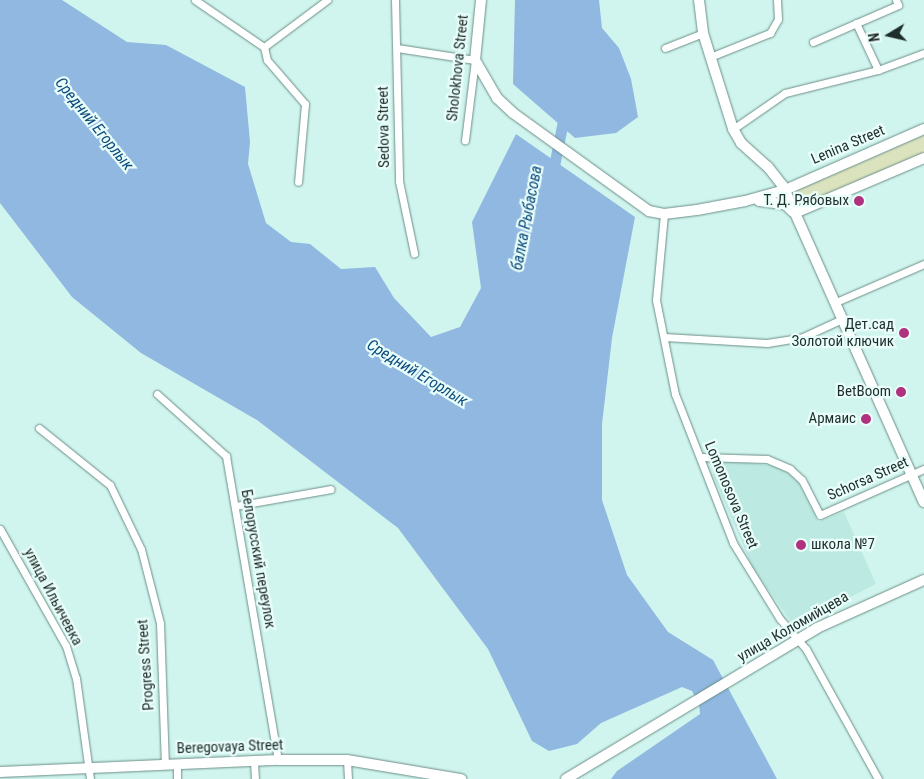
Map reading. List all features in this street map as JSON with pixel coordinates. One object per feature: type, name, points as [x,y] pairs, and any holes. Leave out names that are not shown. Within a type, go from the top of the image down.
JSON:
[{"type":"main road","name":"Sholokhova Street","points":[[475,60],[481,0]]},
{"type":"main road","points":[[699,0],[703,33],[733,129],[785,190],[924,502]]},
{"type":"main road","points":[[475,60],[497,98],[513,113],[649,211],[664,214],[745,201],[771,200],[785,204],[795,213]]},
{"type":"main road","name":"Lenina Street","points":[[745,201],[785,190],[924,129]]},
{"type":"main road","points":[[795,213],[924,158]]},
{"type":"main road","name":"улица Коломийцева","points":[[566,779],[798,639],[866,604],[924,580]]},
{"type":"main road","name":"Beregovaya Street","points":[[0,772],[89,774],[177,764],[278,760],[347,760],[461,779]]},
{"type":"street","points":[[195,0],[264,47],[267,60],[305,104],[298,182]]},
{"type":"street","points":[[264,47],[328,0]]},
{"type":"street","name":"Sedova Street","points":[[395,0],[399,181],[414,252]]},
{"type":"street","points":[[710,57],[770,33],[778,19],[778,0]]},
{"type":"street","points":[[813,42],[898,5],[896,0]]},
{"type":"street","points":[[856,23],[878,70]]},
{"type":"street","points":[[665,48],[703,33]]},
{"type":"street","points":[[396,48],[475,60]]},
{"type":"street","points":[[733,129],[785,93],[878,70],[924,53]]},
{"type":"street","name":"Sholokhova Street","points":[[465,140],[475,60]]},
{"type":"street","name":"Lomonosova Street","points":[[664,214],[656,300],[676,394],[733,542],[780,619],[798,639],[878,779]]},
{"type":"street","points":[[836,302],[924,264]]},
{"type":"street","points":[[664,337],[767,343],[803,337],[842,319]]},
{"type":"street","name":"Белорусский переулок","points":[[157,394],[226,456],[278,760]]},
{"type":"street","name":"Progress Street","points":[[39,428],[110,485],[141,549],[160,624],[165,765]]},
{"type":"street","name":"Schorsa Street","points":[[700,457],[767,459],[790,469],[802,480],[820,515],[924,469]]},
{"type":"street","points":[[235,506],[331,489]]},
{"type":"street","name":"улица Ильичевка","points":[[0,529],[66,646],[76,678],[89,774]]},
{"type":"street","points":[[347,760],[348,779]]},
{"type":"street","points":[[254,761],[255,779]]},
{"type":"street","points":[[177,764],[177,779]]},
{"type":"shaded area","name":"школа №7","points":[[719,460],[777,466],[797,480],[818,522],[844,512],[876,584],[794,626],[753,568],[713,475]]},
{"type":"green space","points":[[924,135],[924,154],[802,206],[794,197],[796,191]]},
{"type":"water","name":"Средний Егорлык","points":[[0,0],[62,0],[127,42],[166,45],[245,87],[250,142],[248,164],[266,223],[291,242],[310,244],[341,269],[375,267],[394,298],[431,337],[460,327],[481,288],[472,222],[516,134],[635,217],[612,338],[602,424],[602,500],[627,575],[668,632],[713,660],[777,779],[611,779],[617,771],[700,714],[699,704],[692,691],[682,687],[601,723],[577,744],[549,751],[532,741],[488,649],[398,528],[257,420],[141,353],[72,297],[0,203]]},
{"type":"water","points":[[515,0],[599,0],[602,28],[619,48],[631,79],[638,117],[616,133],[575,138],[513,84]]},
{"type":"waterway","name":"балка Рыбасова","points":[[552,176],[565,111]]},
{"type":"place","name":"Т. Д. Рябовых","points":[[859,201]]},
{"type":"place","name":"Дет.сад Золотой ключик","points":[[904,333]]},
{"type":"place","name":"BetBoom","points":[[901,392]]},
{"type":"place","name":"Армаис","points":[[866,419]]},
{"type":"place","name":"школа №7","points":[[801,545]]}]
